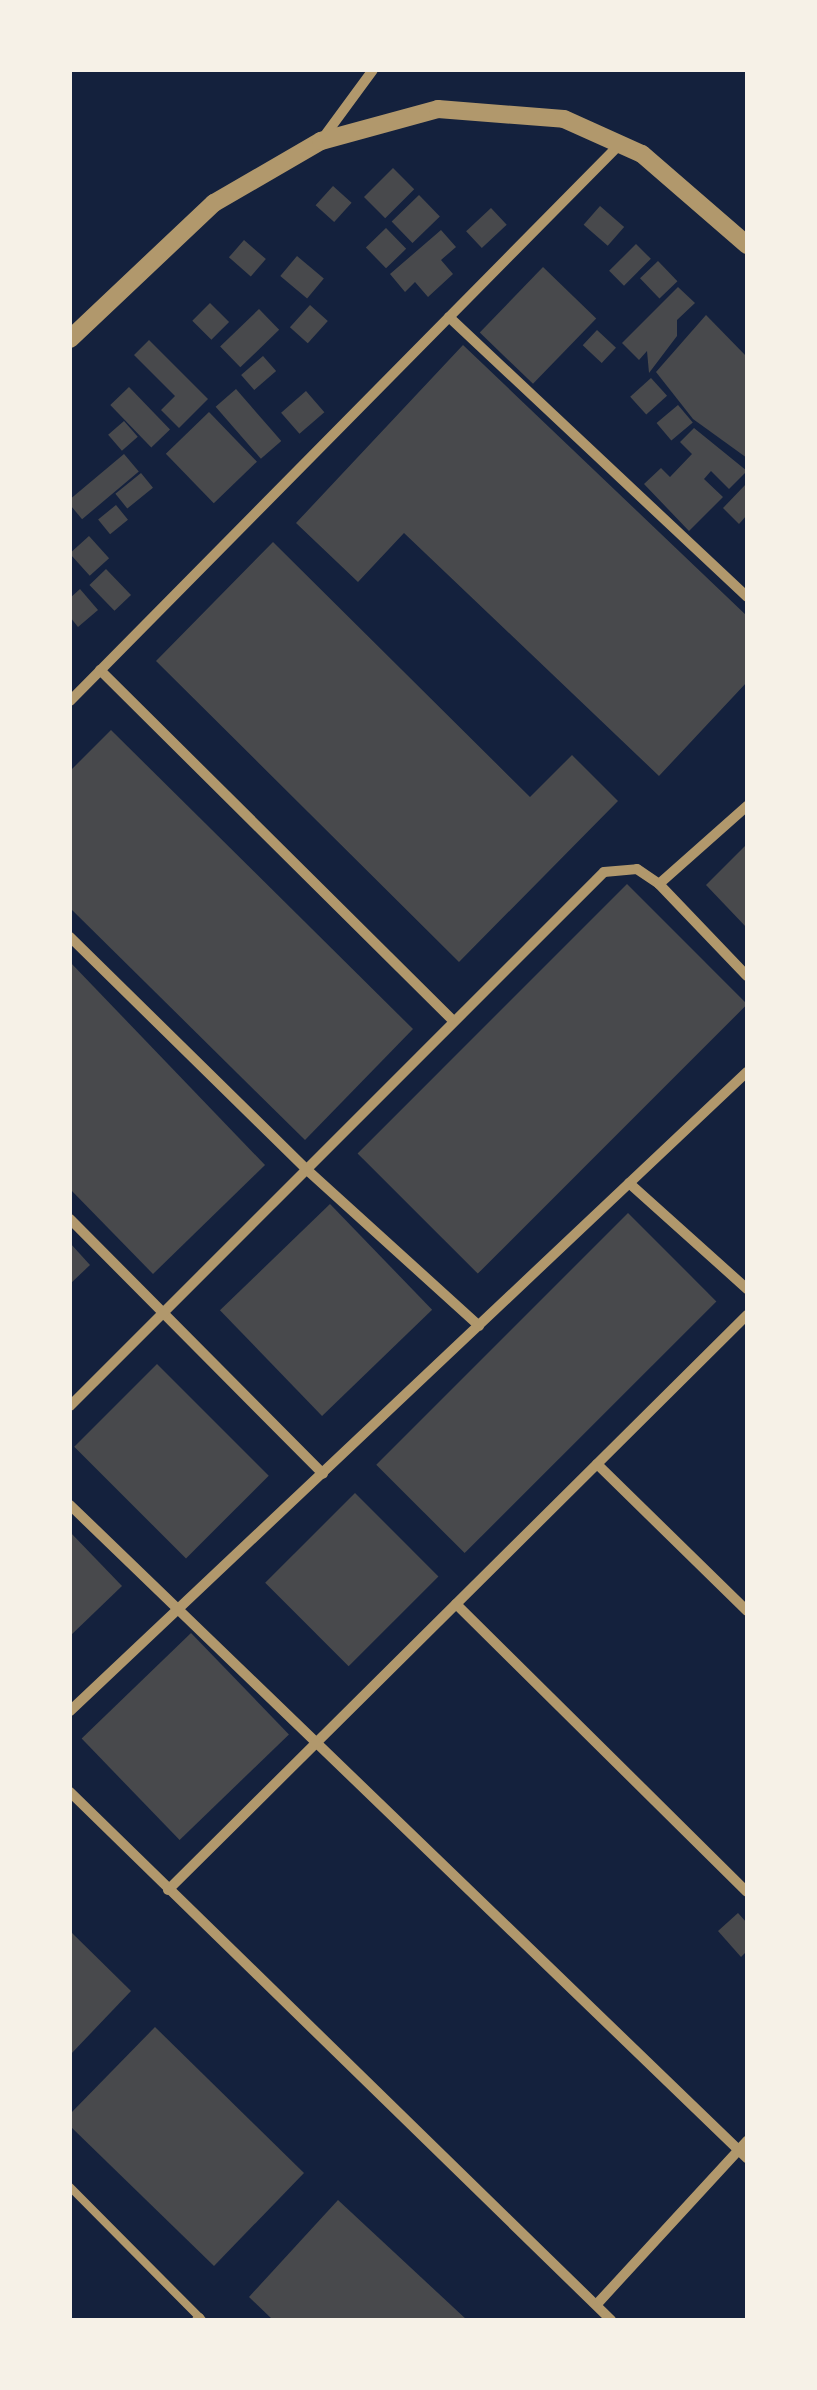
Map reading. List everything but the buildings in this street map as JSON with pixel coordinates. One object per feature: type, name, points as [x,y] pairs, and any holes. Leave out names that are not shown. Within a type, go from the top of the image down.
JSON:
[{"type":"street","points":[[321,141],[373,70]]},
{"type":"street","points":[[70,339],[214,203],[321,141],[438,109],[564,118],[620,143],[686,185],[747,244]]},
{"type":"street","points":[[70,701],[620,143]]},
{"type":"street","points":[[449,317],[747,597]]},
{"type":"street","points":[[100,670],[452,1020]]},
{"type":"street","points":[[659,884],[747,806]]},
{"type":"street","points":[[70,1406],[604,872],[637,869],[659,884],[747,976]]},
{"type":"street","points":[[70,937],[305,1168],[479,1326]]},
{"type":"street","points":[[70,1711],[747,1072]]},
{"type":"street","points":[[629,1183],[747,1289]]},
{"type":"street","points":[[70,1219],[323,1474]]},
{"type":"street","points":[[168,1890],[747,1315]]},
{"type":"street","points":[[596,1464],[747,1611]]},
{"type":"street","points":[[70,1505],[744,2149],[597,2304]]},
{"type":"street","points":[[456,1604],[747,1892]]},
{"type":"street","points":[[70,1792],[612,2320]]},
{"type":"lane","points":[[70,2188],[199,2319]]}]
